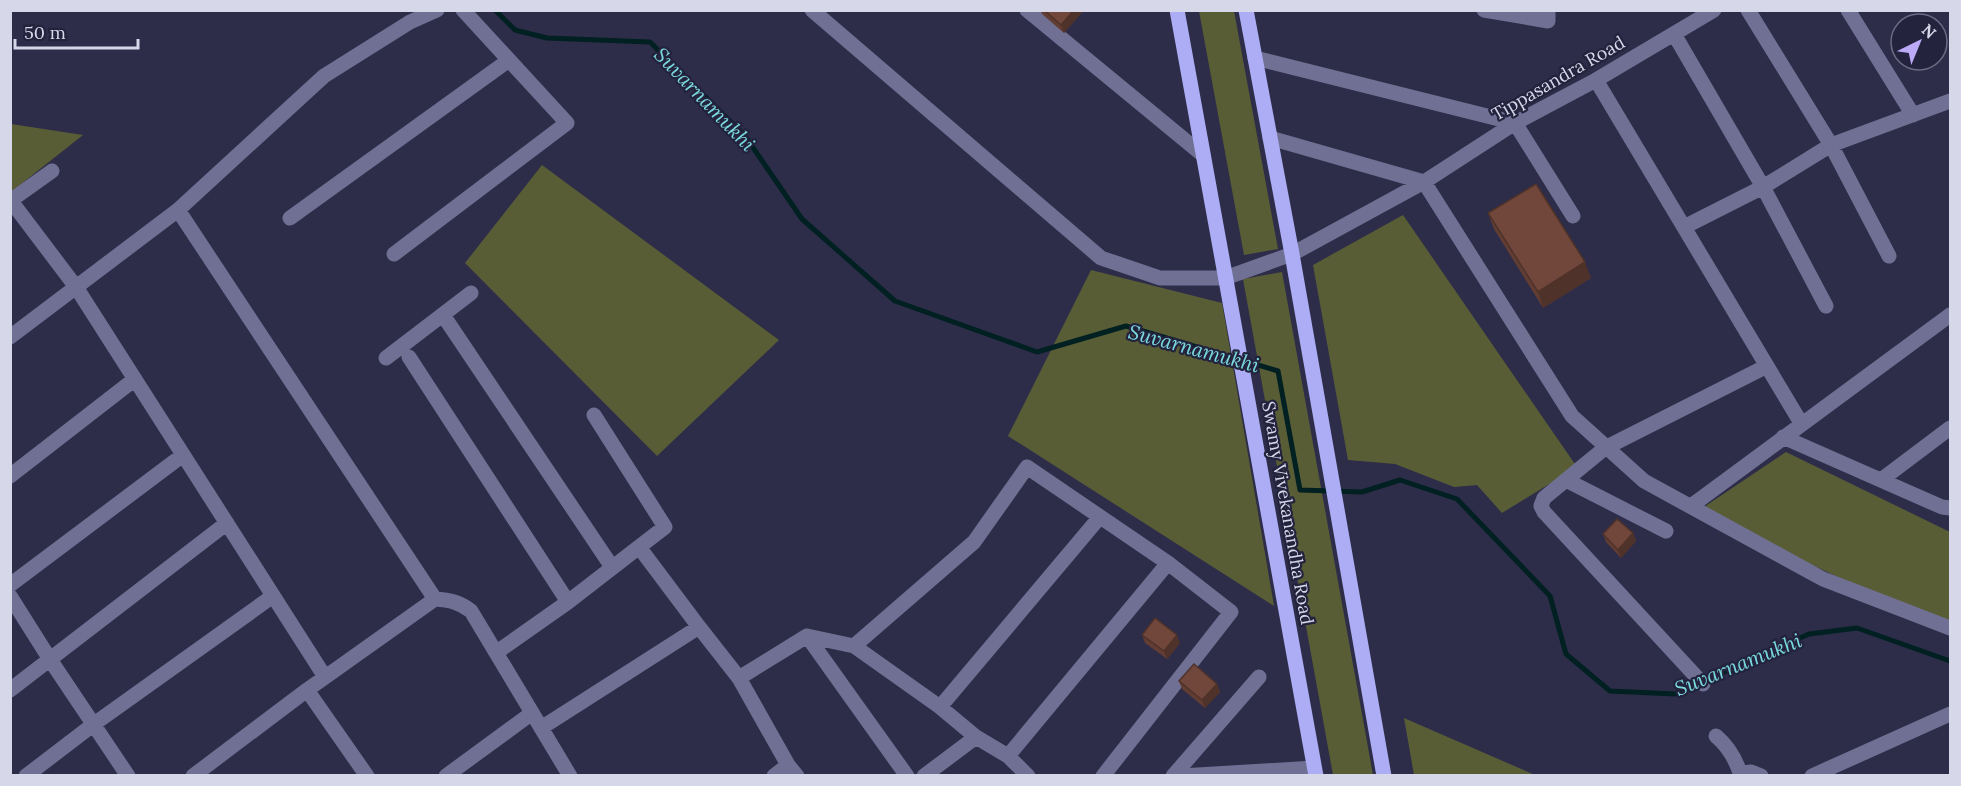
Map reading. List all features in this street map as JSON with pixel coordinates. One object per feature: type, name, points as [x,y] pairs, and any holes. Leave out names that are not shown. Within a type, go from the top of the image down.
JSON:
[{"type":"main road","name":"Swamy Vivekanandha Road","points":[[1177,10],[1315,772]]},
{"type":"main road","points":[[1246,10],[1292,254],[1384,776]]},
{"type":"street","points":[[10,337],[178,210],[324,76],[410,22],[437,10]]},
{"type":"street","points":[[394,254],[567,123],[463,10]]},
{"type":"street","name":"Tippasandra Road","points":[[812,10],[1101,258],[1160,278],[1225,278],[1292,254],[1424,182],[1515,123],[1596,80],[1714,10]]},
{"type":"street","points":[[1027,10],[1203,155]]},
{"type":"street","points":[[1484,10],[1548,21],[1548,10]]},
{"type":"street","points":[[1749,10],[1831,145],[1889,256]]},
{"type":"street","points":[[1848,10],[1913,115]]},
{"type":"street","points":[[1674,34],[1763,187],[1826,306]]},
{"type":"street","points":[[1255,58],[1515,123],[1573,216]]},
{"type":"street","points":[[290,218],[508,60]]},
{"type":"street","points":[[1596,80],[1801,423]]},
{"type":"street","points":[[1684,227],[1763,187],[1831,145],[1950,101]]},
{"type":"street","points":[[1270,138],[1424,182],[1572,416],[1605,448],[1644,480],[1823,579],[1950,628]]},
{"type":"street","points":[[52,171],[11,201],[76,287],[325,677]]},
{"type":"street","points":[[178,210],[435,599]]},
{"type":"street","points":[[386,358],[471,293]]},
{"type":"street","points":[[443,315],[612,567]]},
{"type":"street","points":[[1691,506],[1950,315]]},
{"type":"street","points":[[409,357],[568,602]]},
{"type":"street","points":[[1703,684],[1544,512],[1541,506],[1544,498],[1605,448],[1767,366]]},
{"type":"street","points":[[10,476],[135,379]]},
{"type":"street","points":[[497,652],[568,602],[665,527],[594,416]]},
{"type":"street","points":[[1881,480],[1950,428]]},
{"type":"street","points":[[1783,437],[1950,508]]},
{"type":"street","points":[[10,585],[183,455]]},
{"type":"street","points":[[854,646],[974,542],[1027,467],[1168,563],[1231,612],[1103,776]]},
{"type":"street","points":[[1566,480],[1666,531]]},
{"type":"street","points":[[940,707],[1099,518]]},
{"type":"street","points":[[10,690],[51,661],[227,523]]},
{"type":"street","points":[[639,547],[739,678],[793,770],[774,776]]},
{"type":"street","points":[[1008,756],[1168,563]]},
{"type":"street","points":[[10,596],[128,776]]},
{"type":"street","points":[[26,776],[94,724],[273,596]]},
{"type":"street","points":[[193,776],[307,690],[435,599],[459,603],[471,611],[570,776]]},
{"type":"street","points":[[541,728],[699,627]]},
{"type":"street","points":[[807,636],[907,776]]},
{"type":"street","points":[[739,678],[807,636],[854,646],[940,707],[976,737],[1008,756],[1026,774]]},
{"type":"street","points":[[1173,776],[1259,677]]},
{"type":"street","points":[[307,690],[367,776]]},
{"type":"street","points":[[446,776],[532,713]]},
{"type":"street","points":[[1812,776],[1950,714]]},
{"type":"street","points":[[1716,736],[1734,757],[1741,775],[1751,772],[1761,776]]},
{"type":"street","points":[[924,776],[976,737]]},
{"type":"street","points":[[1181,776],[1315,772]]},
{"type":"green space","points":[[1199,11],[1234,11],[1278,249],[1244,255]]},
{"type":"green space","points":[[11,124],[83,135],[11,192]]},
{"type":"green space","points":[[542,165],[779,340],[657,456],[465,263]]},
{"type":"green space","points":[[1403,215],[1577,467],[1502,513],[1477,485],[1454,487],[1395,464],[1348,460],[1313,265]]},
{"type":"green space","points":[[1091,270],[1222,303],[1274,606],[1008,436]]},
{"type":"green space","points":[[1282,272],[1373,775],[1333,775],[1243,279]]},
{"type":"green space","points":[[1786,452],[1950,532],[1950,624],[1876,595],[1698,511]]},
{"type":"green space","points":[[1404,718],[1535,775],[1414,775]]},
{"type":"building","points":[[1044,10],[1074,10],[1061,25]]},
{"type":"building","points":[[1536,184],[1585,262],[1538,292],[1488,213]]},
{"type":"building","points":[[1617,519],[1633,533],[1618,550],[1603,534]]},
{"type":"building","points":[[1155,618],[1177,635],[1164,651],[1142,635]]},
{"type":"building","points":[[1194,664],[1217,684],[1202,700],[1179,681]]},
{"type":"waterway","name":"Suvarnamukhi","points":[[495,10],[515,30],[547,38],[650,42],[745,136],[802,219],[895,301],[1037,352],[1126,326],[1278,371],[1300,490],[1362,492],[1400,480],[1457,499],[1550,596],[1566,654],[1610,691],[1675,694],[1809,634],[1857,628],[1950,661]]}]
